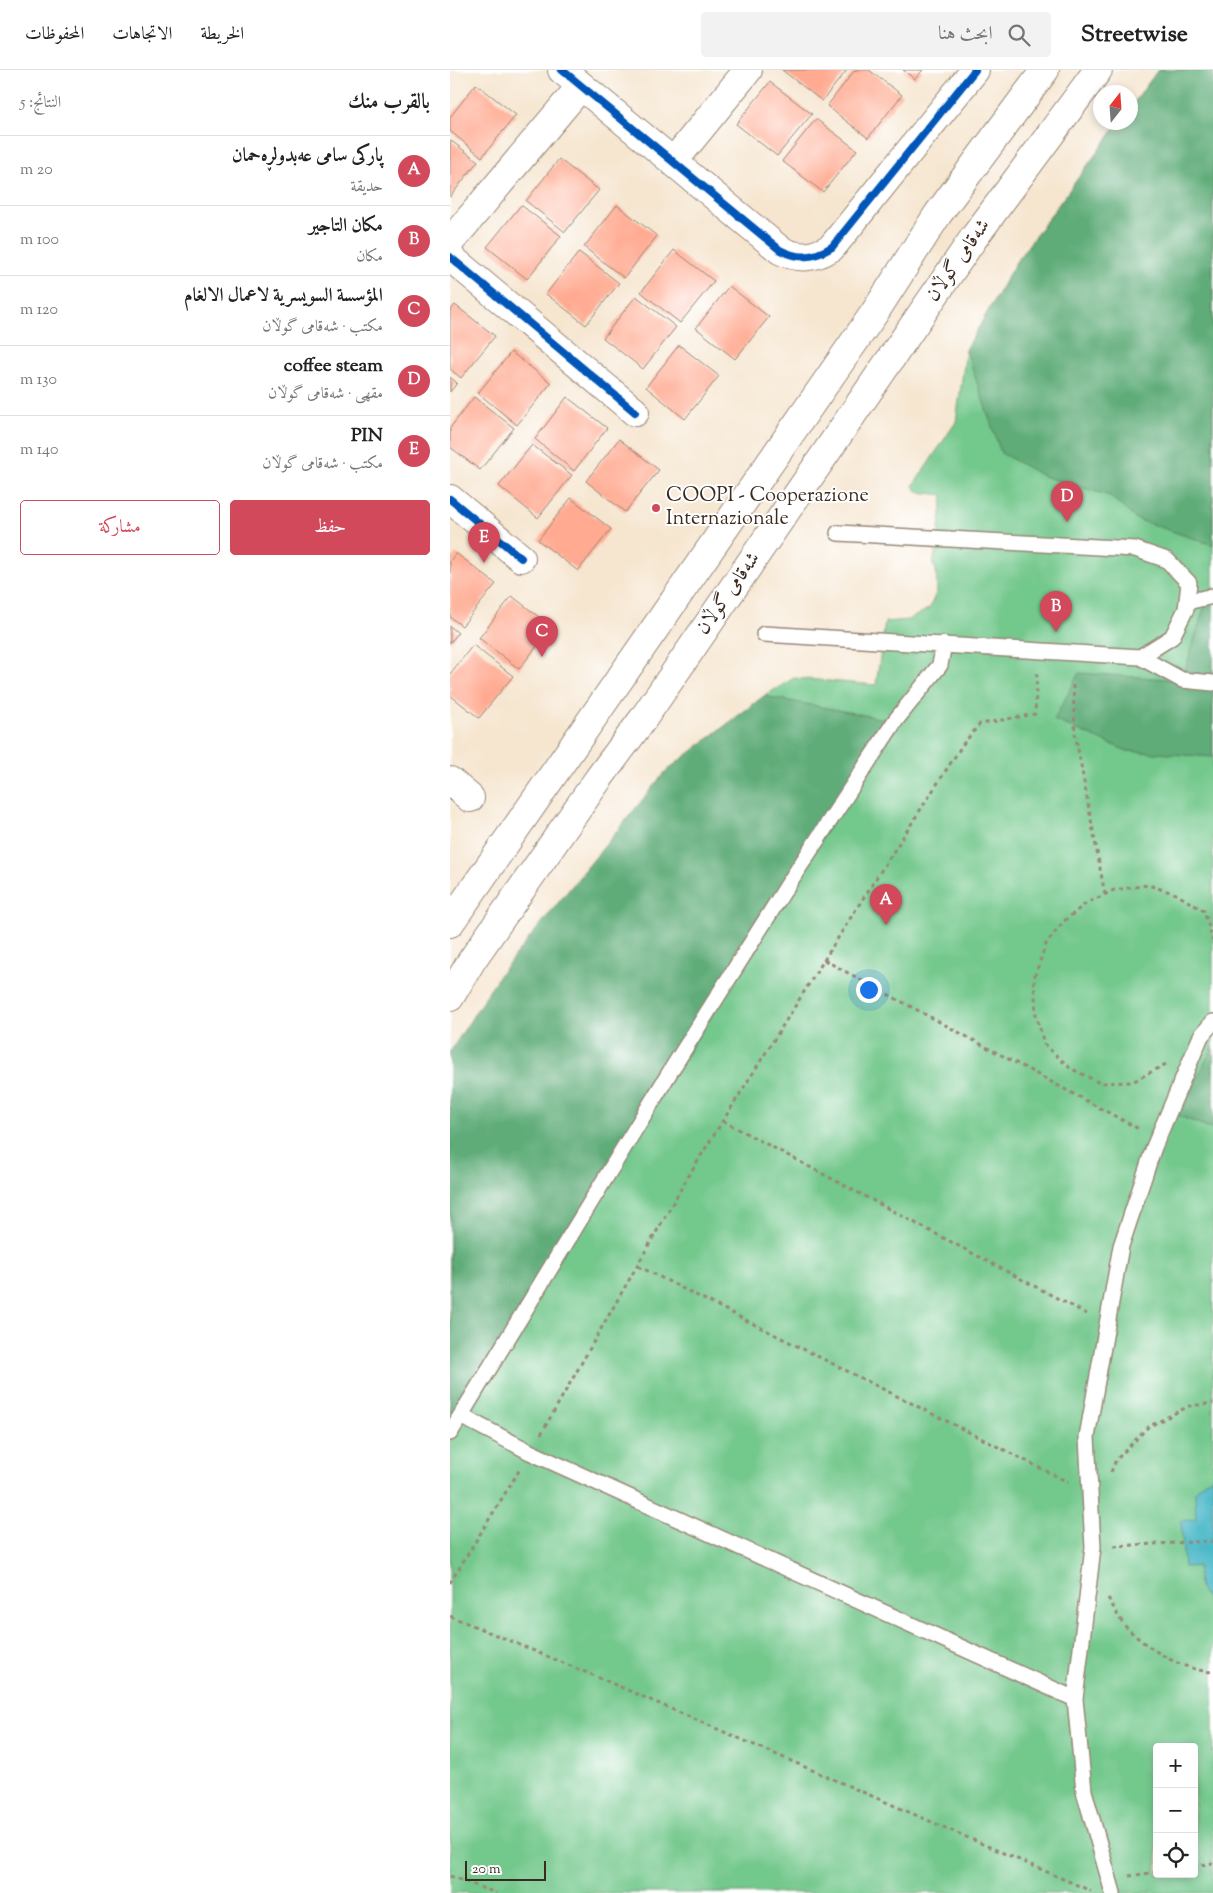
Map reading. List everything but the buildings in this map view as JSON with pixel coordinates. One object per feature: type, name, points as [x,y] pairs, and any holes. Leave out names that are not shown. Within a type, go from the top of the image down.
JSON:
[{"type":"main road","points":[[673,162],[748,70]]},
{"type":"main road","points":[[450,242],[572,78],[780,250],[790,255],[812,257],[832,247],[974,70]]},
{"type":"main road","name":"شەقامی گوڵان","points":[[450,923],[875,312],[938,214],[1045,70]]},
{"type":"main road","name":"شەقامی گوڵان","points":[[450,998],[472,960],[599,778],[643,719],[974,239],[1098,70]]},
{"type":"main road","points":[[450,257],[634,412]]},
{"type":"main road","points":[[450,499],[521,558]]},
{"type":"lane","points":[[838,532],[1135,549],[1167,560],[1189,583],[1186,609],[1172,638],[1140,657]]},
{"type":"lane","points":[[1187,602],[1213,596]]},
{"type":"lane","points":[[764,634],[1140,657],[1182,680],[1213,683]]},
{"type":"lane","points":[[450,1433],[663,1084],[787,886],[895,721],[940,665],[944,644]]},
{"type":"lane","points":[[1111,1886],[1084,1791],[1075,1699],[1093,1548],[1087,1437],[1120,1246],[1157,1139],[1202,1036],[1213,1022]]},
{"type":"lane","points":[[461,1416],[530,1452],[1075,1699]]},
{"type":"path","points":[[450,1583],[564,1396],[690,1173],[963,744],[980,724],[1035,714],[1039,650]]},
{"type":"path","points":[[1073,685],[1075,733],[1105,894]]},
{"type":"path","points":[[1166,1064],[1132,1082],[1100,1083],[1070,1068],[1044,1044],[1036,1015],[1034,978],[1046,944],[1063,922],[1085,904],[1114,890],[1148,885],[1176,894],[1204,911],[1213,941]]},
{"type":"path","points":[[824,960],[1157,1139]]},
{"type":"path","points":[[723,1121],[1107,1325]]},
{"type":"path","points":[[638,1266],[1090,1493]]},
{"type":"path","points":[[1109,1477],[1116,1460],[1148,1427],[1189,1406],[1213,1403]]},
{"type":"path","points":[[1093,1548],[1213,1541]]},
{"type":"path","points":[[1103,1590],[1126,1627],[1160,1654],[1200,1671],[1213,1672]]},
{"type":"path","points":[[450,1616],[602,1679],[1096,1893]]},
{"type":"path","points":[[1198,1865],[1213,1863]]},
{"type":"path","points":[[1111,1886],[1153,1873]]},
{"type":"path","points":[[450,1876],[496,1893]]},
{"type":"green space","points":[[1158,70],[1213,70],[1213,1893],[450,1893],[450,1080],[666,771],[764,696],[794,678],[876,685],[885,622],[908,620],[930,608],[937,590],[936,570],[933,565],[943,495],[918,492],[913,486],[956,422],[966,350],[1016,262],[1114,130],[1138,130],[1138,97]]},
{"type":"green space","points":[[1158,70],[1213,70],[1213,545],[1136,519],[1110,496],[1043,476],[1001,453],[966,350],[1016,262],[1114,130],[1138,130],[1138,97]]},
{"type":"green space","points":[[1213,588],[1213,757],[1127,751],[1054,720],[1079,673],[1182,680],[1207,598]]},
{"type":"green space","points":[[764,696],[895,721],[450,1434],[450,1052],[500,974],[666,771]]},
{"type":"green space","points":[[1213,1046],[1213,1129],[1179,1116]]},
{"type":"water","points":[[1213,1477],[1213,1602],[1204,1596],[1200,1587],[1198,1566],[1184,1567],[1181,1521],[1196,1519],[1195,1492],[1202,1483]]},
{"type":"cycle path","points":[[562,70],[780,250],[800,256],[819,254],[832,247],[975,70]]},
{"type":"cycle path","points":[[450,257],[635,412]]},
{"type":"cycle path","points":[[450,499],[521,558]]},
{"type":"place","name":"COOPI - Cooperazione Internazionale","points":[[656,508]]},
{"type":"place","name":"coffee steam","points":[[1067,522]]},
{"type":"place","name":"PIN","points":[[484,563]]},
{"type":"place","name":"مكان التاجير","points":[[1056,632]]},
{"type":"place","name":"المؤسسة السويسرية لاعمال الالغام","points":[[542,657]]},
{"type":"place","name":"پارکی سامی عەبدولڕەحمان","points":[[886,925]]}]
